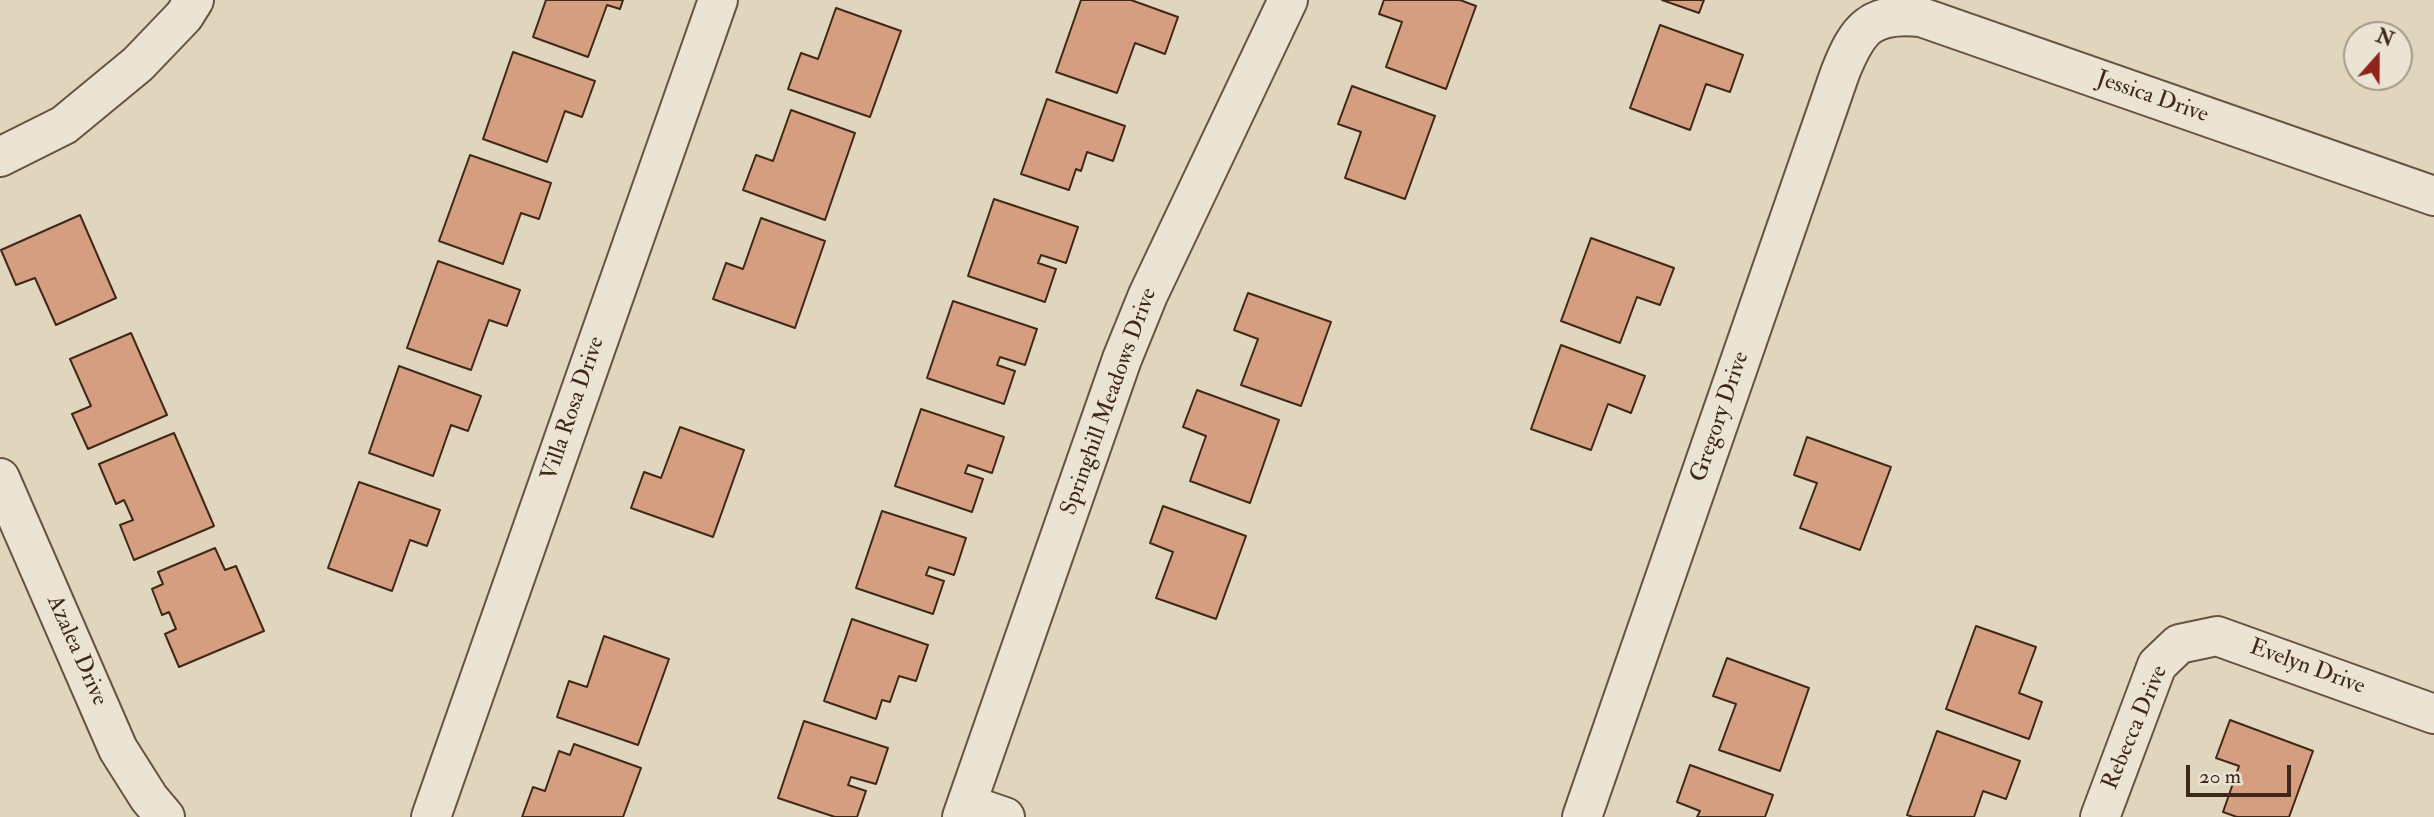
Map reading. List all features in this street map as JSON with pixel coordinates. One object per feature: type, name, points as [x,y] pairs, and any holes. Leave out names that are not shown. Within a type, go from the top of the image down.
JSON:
[{"type":"street","points":[[0,157],[64,125],[138,64],[184,16],[194,0]]},
{"type":"street","name":"Villa Rosa Drive","points":[[431,817],[718,0]]},
{"type":"street","name":"Springhill Meadows Drive","points":[[964,810],[1122,359],[1148,295],[1288,0]]},
{"type":"street","name":"Jessica Drive","points":[[1869,23],[1897,15],[1922,17],[2434,196]]},
{"type":"street","name":"Gregory Drive","points":[[1582,817],[1840,73],[1851,45],[1869,23]]},
{"type":"street","name":"Azalea Drive","points":[[0,478],[118,749],[149,798],[165,817]]},
{"type":"street","name":"Evelyn Drive","points":[[2179,644],[2217,636],[2434,714]]},
{"type":"street","name":"Rebecca Drive","points":[[2099,817],[2157,665],[2179,644]]},
{"type":"street","points":[[964,810],[1005,817]]},
{"type":"building","points":[[546,0],[623,0],[620,9],[607,5],[588,57],[533,37]]},
{"type":"building","points":[[1081,0],[1131,0],[1178,17],[1165,54],[1135,43],[1117,93],[1056,72]]},
{"type":"building","points":[[1384,0],[1460,0],[1476,6],[1446,89],[1386,67],[1402,22],[1379,14]]},
{"type":"building","points":[[1662,0],[1704,0],[1699,13]]},
{"type":"building","points":[[836,8],[901,31],[870,117],[788,89],[801,53],[818,59]]},
{"type":"building","points":[[1660,25],[1743,55],[1730,92],[1706,84],[1690,130],[1630,108]]},
{"type":"building","points":[[513,52],[595,81],[582,117],[565,111],[547,162],[483,139]]},
{"type":"building","points":[[1352,86],[1435,116],[1405,199],[1345,178],[1361,132],[1338,124]]},
{"type":"building","points":[[1047,99],[1125,126],[1113,161],[1087,152],[1081,171],[1076,169],[1069,190],[1021,174]]},
{"type":"building","points":[[791,110],[855,133],[825,220],[743,190],[756,155],[773,161]]},
{"type":"building","points":[[470,155],[551,183],[539,219],[521,213],[503,264],[439,241]]},
{"type":"building","points":[[994,199],[1078,227],[1066,263],[1041,255],[1038,263],[1056,269],[1045,302],[968,276]]},
{"type":"building","points":[[80,215],[116,298],[56,325],[35,278],[16,285],[1,250]]},
{"type":"building","points":[[761,218],[825,241],[795,328],[713,299],[726,263],[743,269]]},
{"type":"building","points":[[1591,238],[1674,268],[1660,305],[1637,297],[1620,343],[1561,321]]},
{"type":"building","points":[[438,261],[520,290],[507,326],[489,320],[471,370],[407,348]]},
{"type":"building","points":[[1248,293],[1331,322],[1301,406],[1241,385],[1258,339],[1234,330]]},
{"type":"building","points":[[953,301],[1037,329],[1025,365],[1000,357],[997,365],[1015,371],[1004,404],[927,378]]},
{"type":"building","points":[[131,333],[167,415],[88,449],[72,414],[91,406],[70,359]]},
{"type":"building","points":[[1561,345],[1645,376],[1631,413],[1608,404],[1591,450],[1531,429]]},
{"type":"building","points":[[399,366],[481,396],[468,431],[451,425],[433,476],[369,453]]},
{"type":"building","points":[[1197,390],[1279,420],[1250,503],[1190,481],[1206,436],[1183,427]]},
{"type":"building","points":[[921,409],[1004,437],[992,473],[968,465],[965,473],[983,479],[972,512],[895,486]]},
{"type":"building","points":[[680,427],[744,450],[713,537],[631,508],[644,472],[661,478]]},
{"type":"building","points":[[174,433],[214,526],[134,560],[120,525],[133,520],[124,500],[116,504],[99,464]]},
{"type":"building","points":[[1807,437],[1891,467],[1860,550],[1800,528],[1817,483],[1794,475]]},
{"type":"building","points":[[359,482],[440,510],[427,546],[410,540],[392,591],[328,568]]},
{"type":"building","points":[[1163,506],[1246,536],[1216,619],[1156,598],[1173,552],[1150,543]]},
{"type":"building","points":[[882,511],[966,538],[954,575],[929,567],[926,575],[944,581],[933,614],[856,588]]},
{"type":"building","points":[[215,548],[225,570],[236,566],[264,631],[179,667],[165,634],[176,629],[169,612],[162,615],[152,589],[163,584],[158,572]]},
{"type":"building","points":[[852,619],[928,645],[916,681],[899,676],[890,702],[882,700],[876,719],[824,701]]},
{"type":"building","points":[[1976,626],[2036,647],[2019,693],[2042,702],[2029,739],[1946,709]]},
{"type":"building","points":[[604,636],[669,659],[638,745],[557,717],[569,681],[587,687]]},
{"type":"building","points":[[1727,658],[1809,688],[1780,771],[1719,750],[1736,704],[1713,696]]},
{"type":"building","points":[[2230,720],[2313,751],[2289,817],[2237,817],[2223,812],[2239,766],[2216,758]]},
{"type":"building","points":[[804,721],[888,748],[876,784],[851,777],[848,785],[866,791],[857,817],[835,817],[778,798]]},
{"type":"building","points":[[1937,731],[2020,761],[2006,799],[1983,791],[1974,817],[1907,815]]},
{"type":"building","points":[[574,744],[641,768],[623,817],[522,817],[533,787],[545,791],[559,751],[570,755]]},
{"type":"building","points":[[1690,765],[1773,795],[1765,817],[1697,817],[1700,811],[1677,802]]}]
